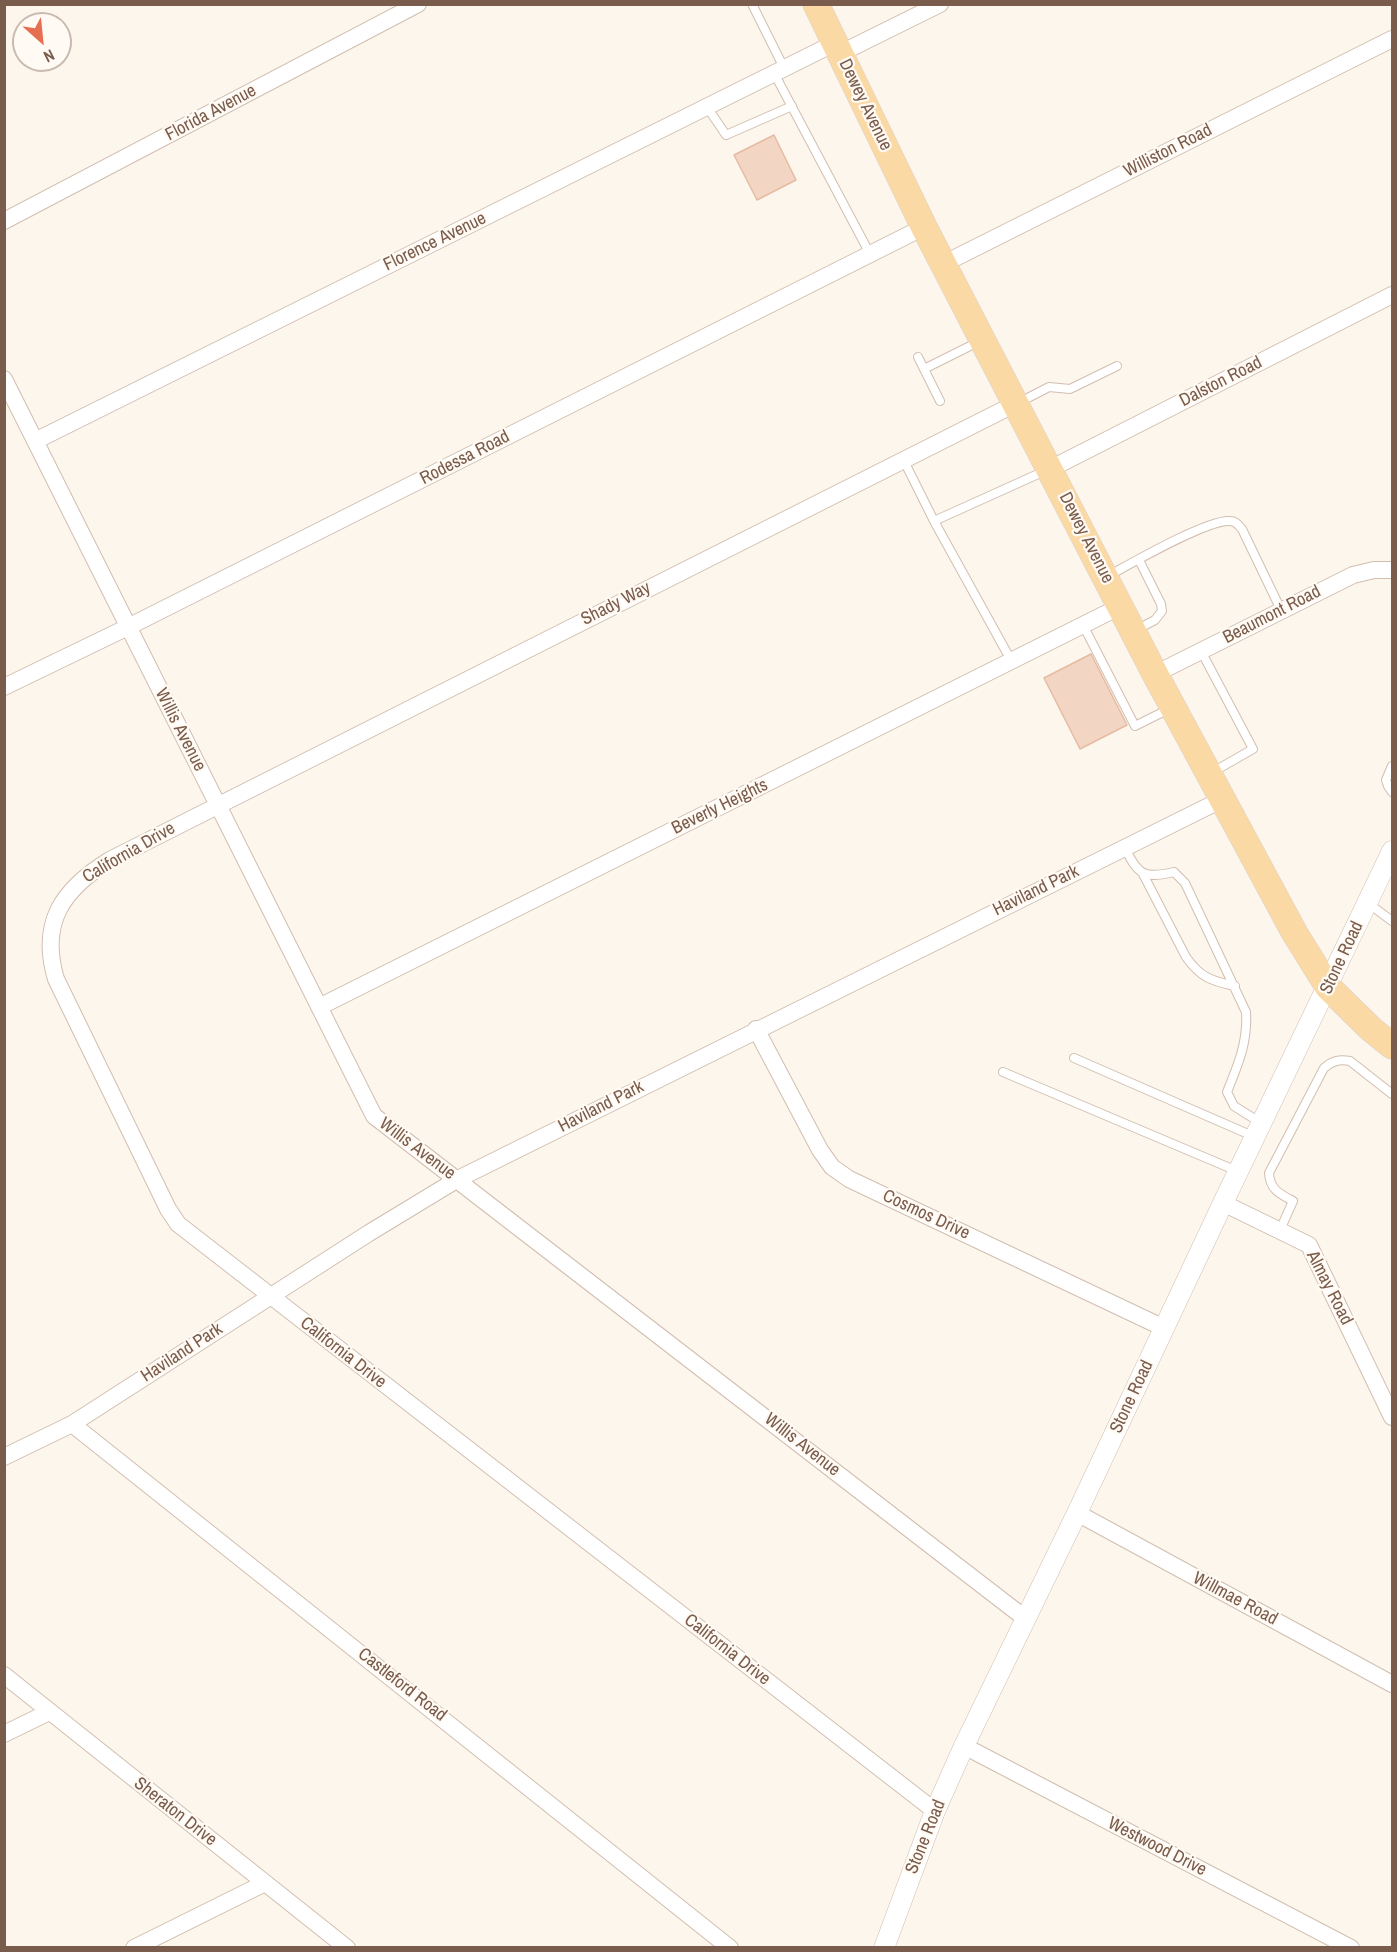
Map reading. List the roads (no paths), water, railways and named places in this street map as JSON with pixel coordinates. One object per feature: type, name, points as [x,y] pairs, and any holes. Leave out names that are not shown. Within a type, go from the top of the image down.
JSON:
[{"type":"main road","name":"Dewey Avenue","points":[[816,4],[924,227],[982,340],[1221,800],[1305,953],[1328,987],[1392,1046]]},
{"type":"street","name":"Florida Avenue","points":[[4,221],[418,4]]},
{"type":"street","name":"Florence Avenue","points":[[35,441],[779,71],[940,4]]},
{"type":"street","name":"Williston Road","points":[[943,264],[1392,39]]},
{"type":"street","name":"Rodessa Road","points":[[4,687],[924,227]]},
{"type":"street","name":"Dalston Road","points":[[1050,469],[1392,295]]},
{"type":"street","name":"Willis Avenue","points":[[4,379],[374,1116],[1026,1619]]},
{"type":"street","name":"Shady Way","points":[[218,804],[1015,404]]},
{"type":"street","name":"Beaumont Road","points":[[1155,674],[1353,575],[1374,570],[1392,570]]},
{"type":"street","name":"Beverly Heights","points":[[319,1007],[1120,606]]},
{"type":"street","name":"Haviland Park","points":[[4,1457],[72,1424],[369,1233],[458,1179],[1221,800]]},
{"type":"street","name":"California Drive","points":[[218,804],[88,873],[61,902],[54,918],[50,938],[50,959],[56,979],[168,1209],[178,1224],[935,1811]]},
{"type":"street","name":"Stone Road","points":[[884,1947],[935,1811],[964,1746],[1077,1514],[1222,1203],[1392,851]]},
{"type":"street","name":"Cosmos Drive","points":[[756,1029],[820,1150],[832,1167],[849,1179],[1164,1328]]},
{"type":"street","name":"Almay Road","points":[[1222,1203],[1309,1245],[1392,1417]]},
{"type":"street","name":"Castleford Road","points":[[72,1424],[730,1947]]},
{"type":"street","name":"Willmae Road","points":[[1077,1514],[1392,1684]]},
{"type":"street","name":"Sheraton Drive","points":[[4,1675],[347,1947]]},
{"type":"street","points":[[4,1734],[49,1712]]},
{"type":"street","name":"Westwood Drive","points":[[964,1746],[1351,1947]]},
{"type":"street","points":[[134,1947],[265,1883]]},
{"type":"lane","points":[[752,4],[792,106],[870,254]]},
{"type":"lane","points":[[707,106],[726,135],[792,106]]},
{"type":"lane","points":[[924,369],[982,340]]},
{"type":"lane","points":[[918,357],[940,401]]},
{"type":"lane","points":[[1015,404],[1049,387],[1070,389],[1117,366]]},
{"type":"lane","points":[[903,461],[1012,662]]},
{"type":"lane","points":[[934,521],[1050,469]]},
{"type":"lane","points":[[1106,577],[1211,525],[1230,521],[1242,528],[1281,610]]},
{"type":"lane","points":[[1134,632],[1155,620],[1162,610],[1139,560]]},
{"type":"lane","points":[[1083,625],[1135,726],[1173,707]]},
{"type":"lane","points":[[1201,651],[1253,749],[1208,775]]},
{"type":"lane","points":[[1392,766],[1386,780],[1392,792]]},
{"type":"lane","points":[[1125,848],[1133,864],[1143,874],[1186,957],[1195,969],[1207,978],[1234,986]]},
{"type":"lane","points":[[1143,874],[1155,876],[1174,872],[1185,883],[1246,1012],[1247,1030],[1242,1056],[1227,1092],[1234,1106],[1259,1130]]},
{"type":"lane","points":[[1368,903],[1392,921]]},
{"type":"lane","points":[[1074,1058],[1259,1130]]},
{"type":"lane","points":[[1280,1230],[1293,1201],[1276,1192],[1271,1185],[1269,1173],[1324,1068],[1341,1059],[1350,1061],[1392,1094]]},
{"type":"lane","points":[[1003,1072],[1238,1172]]}]
